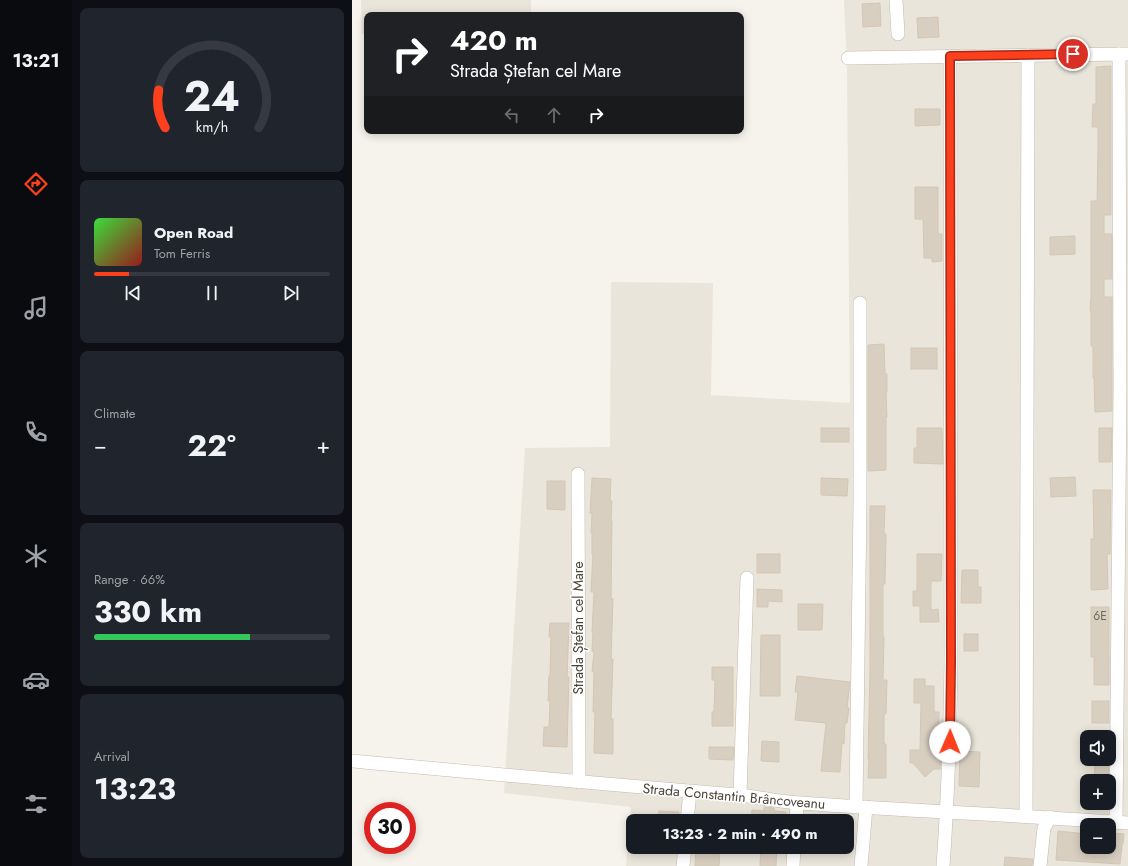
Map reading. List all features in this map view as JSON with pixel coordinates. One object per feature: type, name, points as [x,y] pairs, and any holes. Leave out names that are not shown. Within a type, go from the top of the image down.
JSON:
[{"type":"street","points":[[896,0],[898,34]]},
{"type":"street","points":[[848,58],[1123,54]]},
{"type":"street","name":"Strada Constantin Brâncoveanu","points":[[352,761],[690,792],[740,795],[797,803],[1122,822],[1120,388],[1123,54]]},
{"type":"street","points":[[1026,816],[1028,55]]},
{"type":"street","points":[[943,866],[950,742],[951,662],[950,56]]},
{"type":"street","points":[[860,303],[861,866]]},
{"type":"street","name":"Strada Ștefan cel Mare","points":[[578,474],[579,782]]},
{"type":"street","points":[[740,795],[747,578]]},
{"type":"street","points":[[688,814],[690,792]]},
{"type":"street","points":[[796,814],[797,803]]},
{"type":"street","points":[[1040,866],[1044,828],[1050,817]]},
{"type":"street","points":[[683,866],[684,854]]},
{"type":"street","points":[[793,866],[794,854]]},
{"type":"shaded area","points":[[361,0],[531,0],[531,12],[364,12],[364,34],[362,34]]},
{"type":"shaded area","points":[[844,0],[1128,0],[1128,866],[626,866],[627,854],[854,854],[854,814],[630,814],[631,807],[504,793],[525,448],[610,447],[611,282],[713,283],[711,395],[850,403],[847,72]]},
{"type":"building","points":[[880,3],[881,26],[863,27],[862,4]]},
{"type":"building","points":[[938,17],[939,37],[918,38],[917,18]]},
{"type":"building","points":[[1111,66],[1111,215],[1104,215],[1104,234],[1112,234],[1112,279],[1104,279],[1104,297],[1112,297],[1112,411],[1095,412],[1093,346],[1091,346],[1090,311],[1091,201],[1097,201],[1098,127],[1092,127],[1093,104],[1096,104],[1096,67]]},
{"type":"building","points":[[915,109],[940,109],[940,125],[915,126]]},
{"type":"building","points":[[915,187],[938,187],[938,234],[942,234],[942,261],[932,262],[932,258],[924,258],[923,219],[915,219]]},
{"type":"building","points":[[1075,236],[1075,254],[1050,255],[1050,237]]},
{"type":"building","points":[[884,344],[885,374],[887,374],[886,470],[868,471],[868,345]]},
{"type":"building","points":[[911,348],[937,348],[937,369],[911,369]]},
{"type":"building","points":[[821,428],[849,428],[849,442],[821,442]]},
{"type":"building","points":[[917,428],[942,428],[943,464],[914,463],[914,448],[917,448]]},
{"type":"building","points":[[1099,428],[1112,428],[1111,462],[1099,462]]},
{"type":"building","points":[[1075,477],[1076,496],[1051,497],[1050,478]]},
{"type":"building","points":[[592,478],[611,479],[611,599],[613,599],[611,659],[613,659],[611,719],[613,719],[613,754],[594,753],[595,712],[593,712],[594,672],[592,671],[594,652],[592,651],[592,632],[594,592],[591,592],[593,554],[591,533],[592,513],[590,513]]},
{"type":"building","points":[[821,478],[848,479],[847,496],[821,495]]},
{"type":"building","points":[[547,481],[565,481],[565,510],[547,509]]},
{"type":"building","points":[[1093,490],[1111,490],[1110,554],[1107,554],[1108,589],[1091,590],[1091,539],[1094,539]]},
{"type":"building","points":[[870,506],[885,506],[884,534],[886,534],[885,584],[883,584],[883,680],[887,680],[886,714],[884,714],[886,778],[868,778],[870,670]]},
{"type":"building","points":[[757,554],[780,554],[780,573],[757,573]]},
{"type":"building","points":[[917,554],[942,554],[941,581],[931,581],[931,610],[938,609],[939,622],[920,622],[920,606],[913,606],[913,591],[917,591]]},
{"type":"building","points":[[962,570],[978,570],[978,587],[981,587],[981,603],[961,603]]},
{"type":"building","points":[[757,589],[782,590],[782,602],[768,601],[768,607],[757,607]]},
{"type":"building","points":[[798,604],[823,604],[822,630],[798,630]]},
{"type":"building","points":[[1091,607],[1109,607],[1109,685],[1094,685],[1094,657],[1091,657]]},
{"type":"building","points":[[550,623],[569,623],[567,747],[543,746],[544,727],[549,727],[550,701],[548,701],[551,637],[549,637]]},
{"type":"building","points":[[964,634],[978,634],[978,651],[964,651]]},
{"type":"building","points":[[761,635],[780,635],[780,696],[760,696]]},
{"type":"building","points":[[712,667],[733,667],[733,726],[712,726],[715,680],[712,680]]},
{"type":"building","points":[[797,676],[850,682],[847,708],[849,708],[847,723],[845,723],[844,744],[842,743],[840,772],[821,771],[826,723],[795,720],[798,692],[795,692]]},
{"type":"building","points":[[914,679],[925,679],[925,686],[934,686],[934,712],[939,712],[938,751],[941,751],[940,769],[934,769],[925,777],[913,763],[910,763],[910,750],[920,750],[921,703],[914,703]]},
{"type":"building","points":[[1092,701],[1109,701],[1109,723],[1092,723]]},
{"type":"building","points":[[762,741],[779,742],[779,762],[761,761]]},
{"type":"building","points":[[709,747],[734,747],[733,760],[709,759]]},
{"type":"building","points":[[960,751],[980,752],[979,787],[959,786]]},
{"type":"building","points":[[1095,766],[1109,766],[1108,774],[1094,774]]},
{"type":"building","points":[[764,807],[774,808],[774,811],[786,812],[786,814],[752,814],[752,810],[764,811]]},
{"type":"building","points":[[659,811],[679,812],[679,814],[659,814]]},
{"type":"building","points":[[1058,831],[1080,833],[1080,854],[1116,854],[1116,833],[1124,834],[1120,864],[1056,860]]},
{"type":"building","points":[[696,854],[720,854],[719,866],[695,866]]},
{"type":"building","points":[[761,854],[777,854],[776,866],[760,866]]},
{"type":"building","points":[[1005,857],[1033,859],[1032,866],[1004,866]]},
{"type":"route","points":[[950,742],[950,56],[1073,54]]}]
